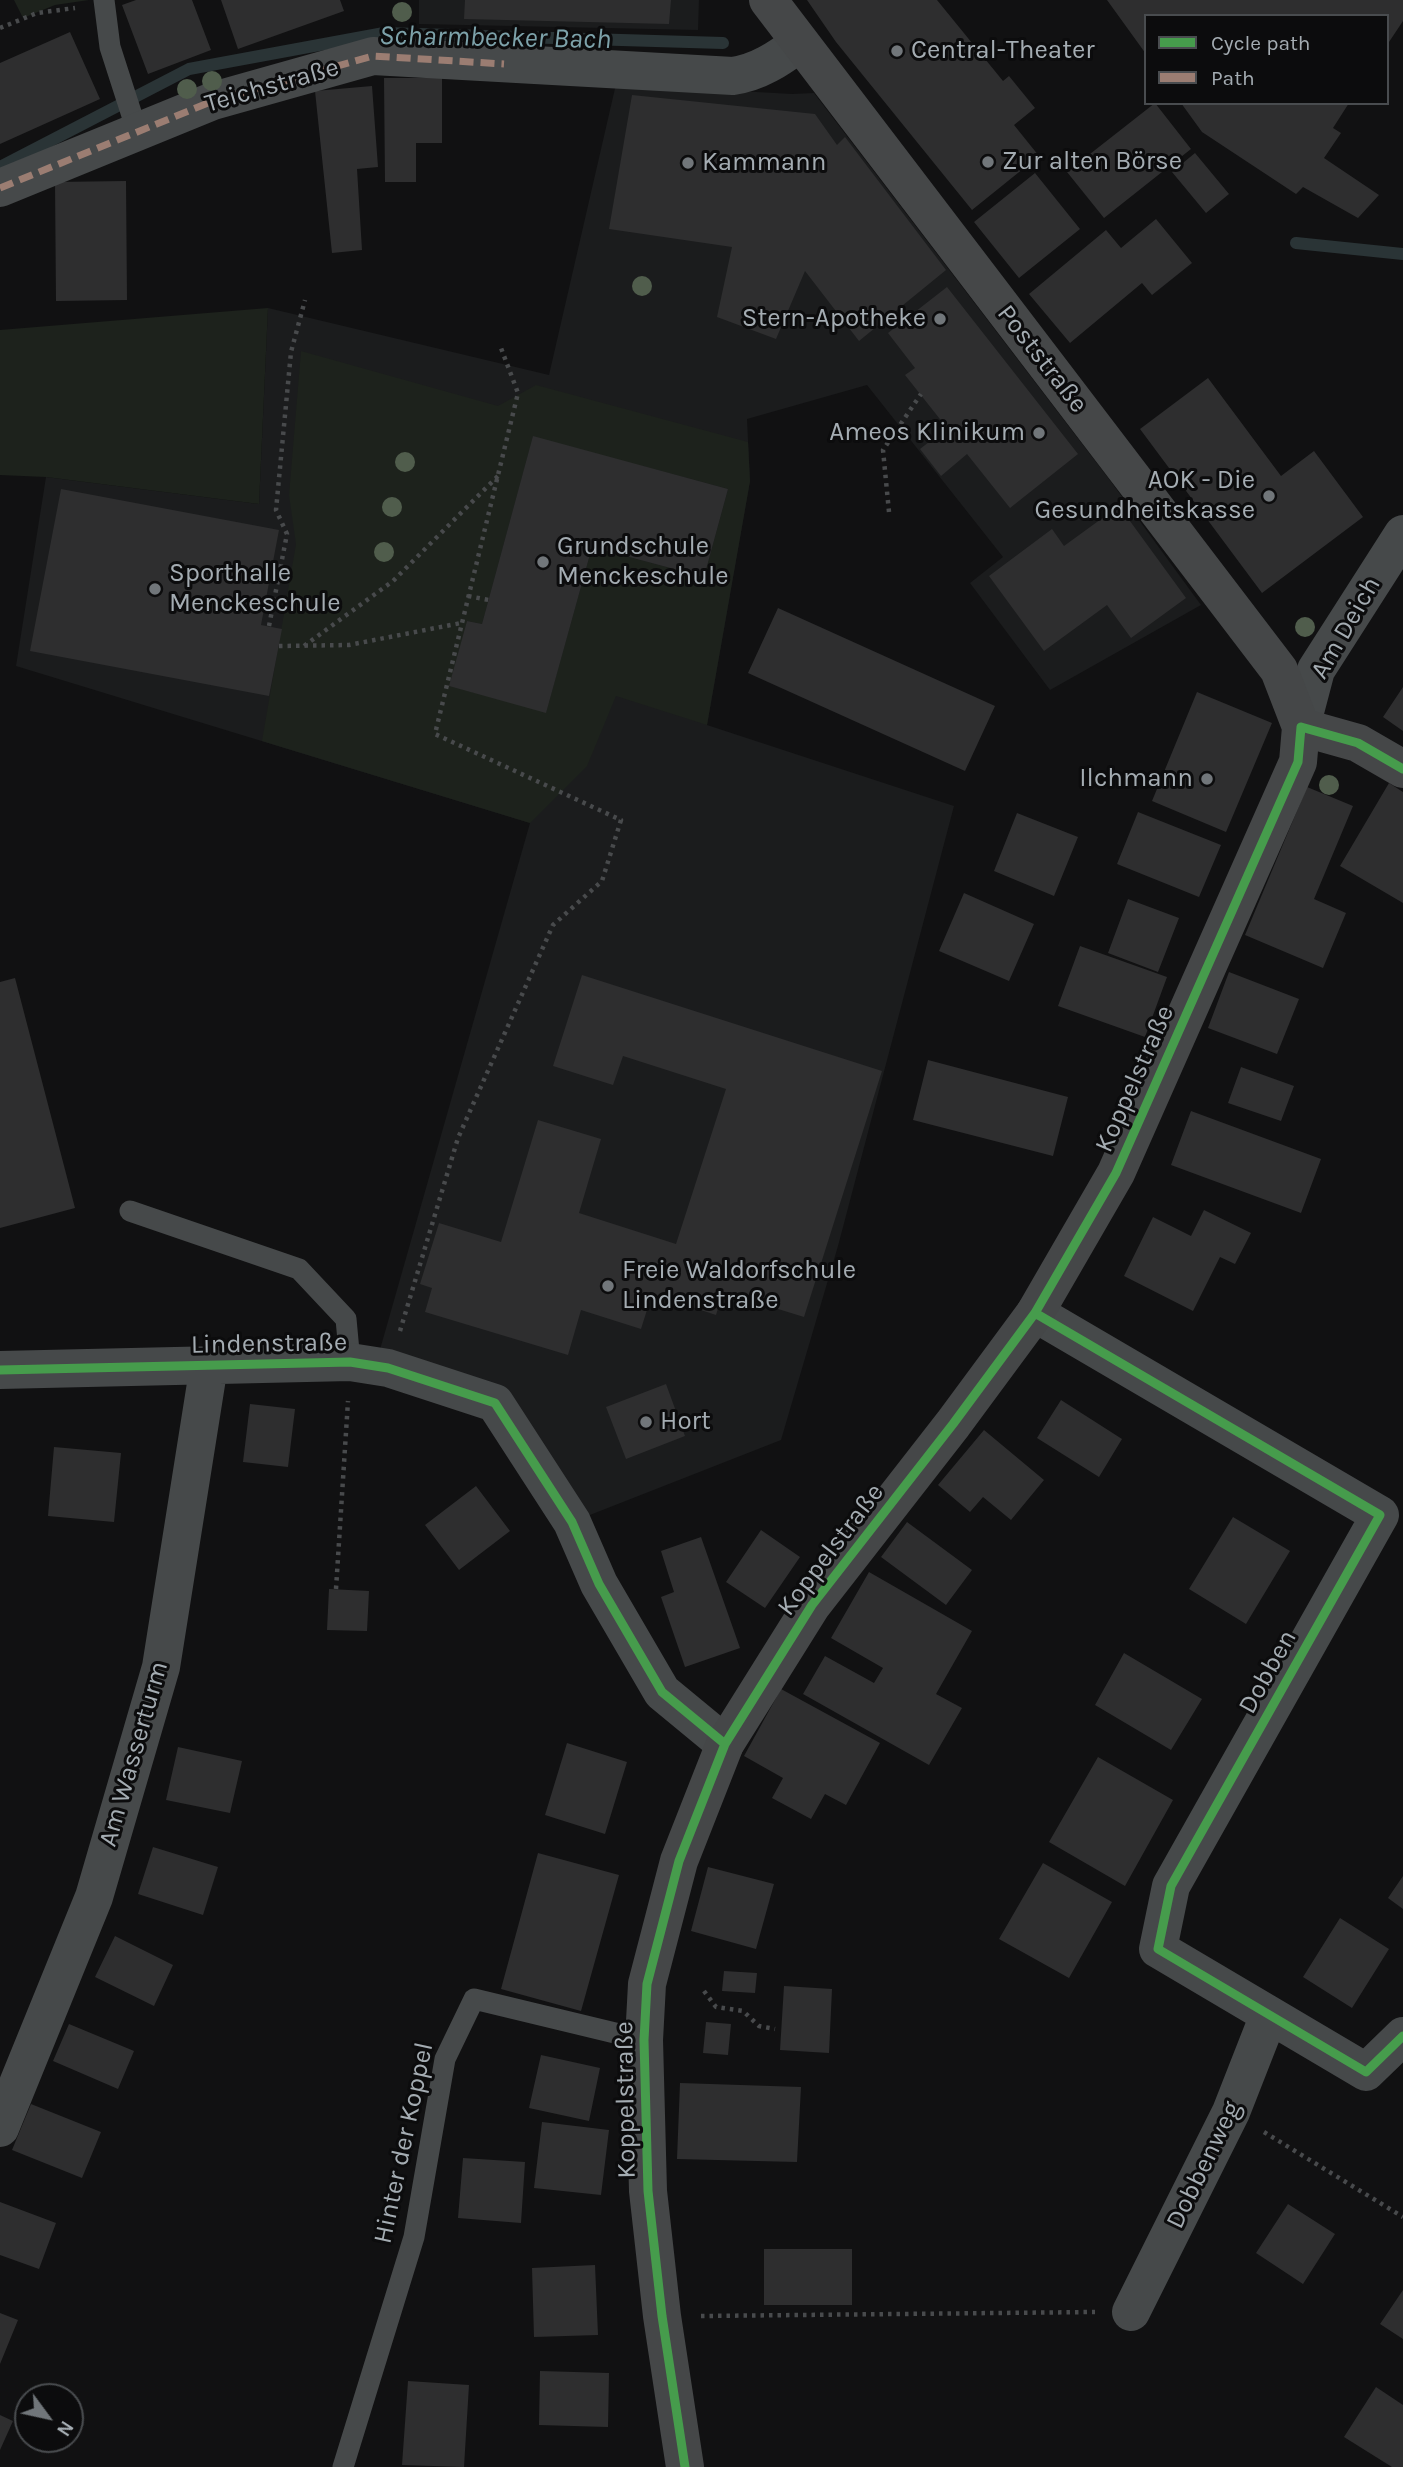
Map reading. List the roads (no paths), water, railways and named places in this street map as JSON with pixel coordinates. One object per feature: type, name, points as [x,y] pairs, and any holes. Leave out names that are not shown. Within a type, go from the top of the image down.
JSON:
[{"type":"street","name":"Poststraße","points":[[768,0],[1279,670],[1301,727]]},
{"type":"street","name":"Teichstraße","points":[[0,188],[131,109],[213,101],[373,56],[733,76],[749,74],[769,65],[800,43]]},
{"type":"street","name":"Am Deich","points":[[1301,727],[1316,670],[1403,534]]},
{"type":"street","points":[[1301,727],[1358,743],[1403,769]]},
{"type":"street","name":"Koppelstraße","points":[[685,2467],[662,2316],[648,2191],[644,2040],[647,1984],[679,1861],[725,1744],[812,1605],[953,1424],[1035,1313],[1116,1173],[1298,762],[1301,727]]},
{"type":"street","name":"Dobben","points":[[1035,1313],[1380,1516],[1171,1886],[1158,1949],[1366,2073],[1403,2036]]},
{"type":"street","name":"Lindenstraße","points":[[0,1370],[350,1362],[388,1368],[495,1403],[572,1522],[599,1584],[662,1692],[725,1744]]},
{"type":"street","name":"Am Wasserturm","points":[[3,2111],[94,1897],[161,1667],[209,1365]]},
{"type":"street","name":"Dobbenweg","points":[[1131,2312],[1231,2112],[1269,2015]]},
{"type":"lane","points":[[104,2],[110,47],[131,109]]},
{"type":"lane","points":[[130,1211],[299,1269],[346,1319],[350,1362]]},
{"type":"lane","name":"Hinter der Koppel","points":[[343,2467],[414,2237],[445,2059],[474,1999],[644,2040]]},
{"type":"waterway","name":"Scharmbecker Bach","points":[[0,167],[189,69],[384,33],[723,43]]},
{"type":"waterway","name":"Scharmbecker Bach","points":[[1296,243],[1403,254]]},
{"type":"place","name":"Central-Theater","points":[[897,51]]},
{"type":"place","name":"Zur alten Börse","points":[[988,162]]},
{"type":"place","name":"Kammann","points":[[688,163]]},
{"type":"place","name":"Stern-Apotheke","points":[[940,319]]},
{"type":"place","name":"Ameos Klinikum","points":[[1039,433]]},
{"type":"place","name":"AOK - Die Gesundheitskasse","points":[[1269,496]]},
{"type":"place","name":"Grundschule Menckeschule","points":[[543,562]]},
{"type":"place","name":"Sporthalle Menckeschule","points":[[155,589]]},
{"type":"place","name":"Ilchmann","points":[[1207,779]]},
{"type":"place","name":"Freie Waldorfschule Lindenstraße","points":[[608,1286]]},
{"type":"place","name":"Hort","points":[[646,1422]]}]
